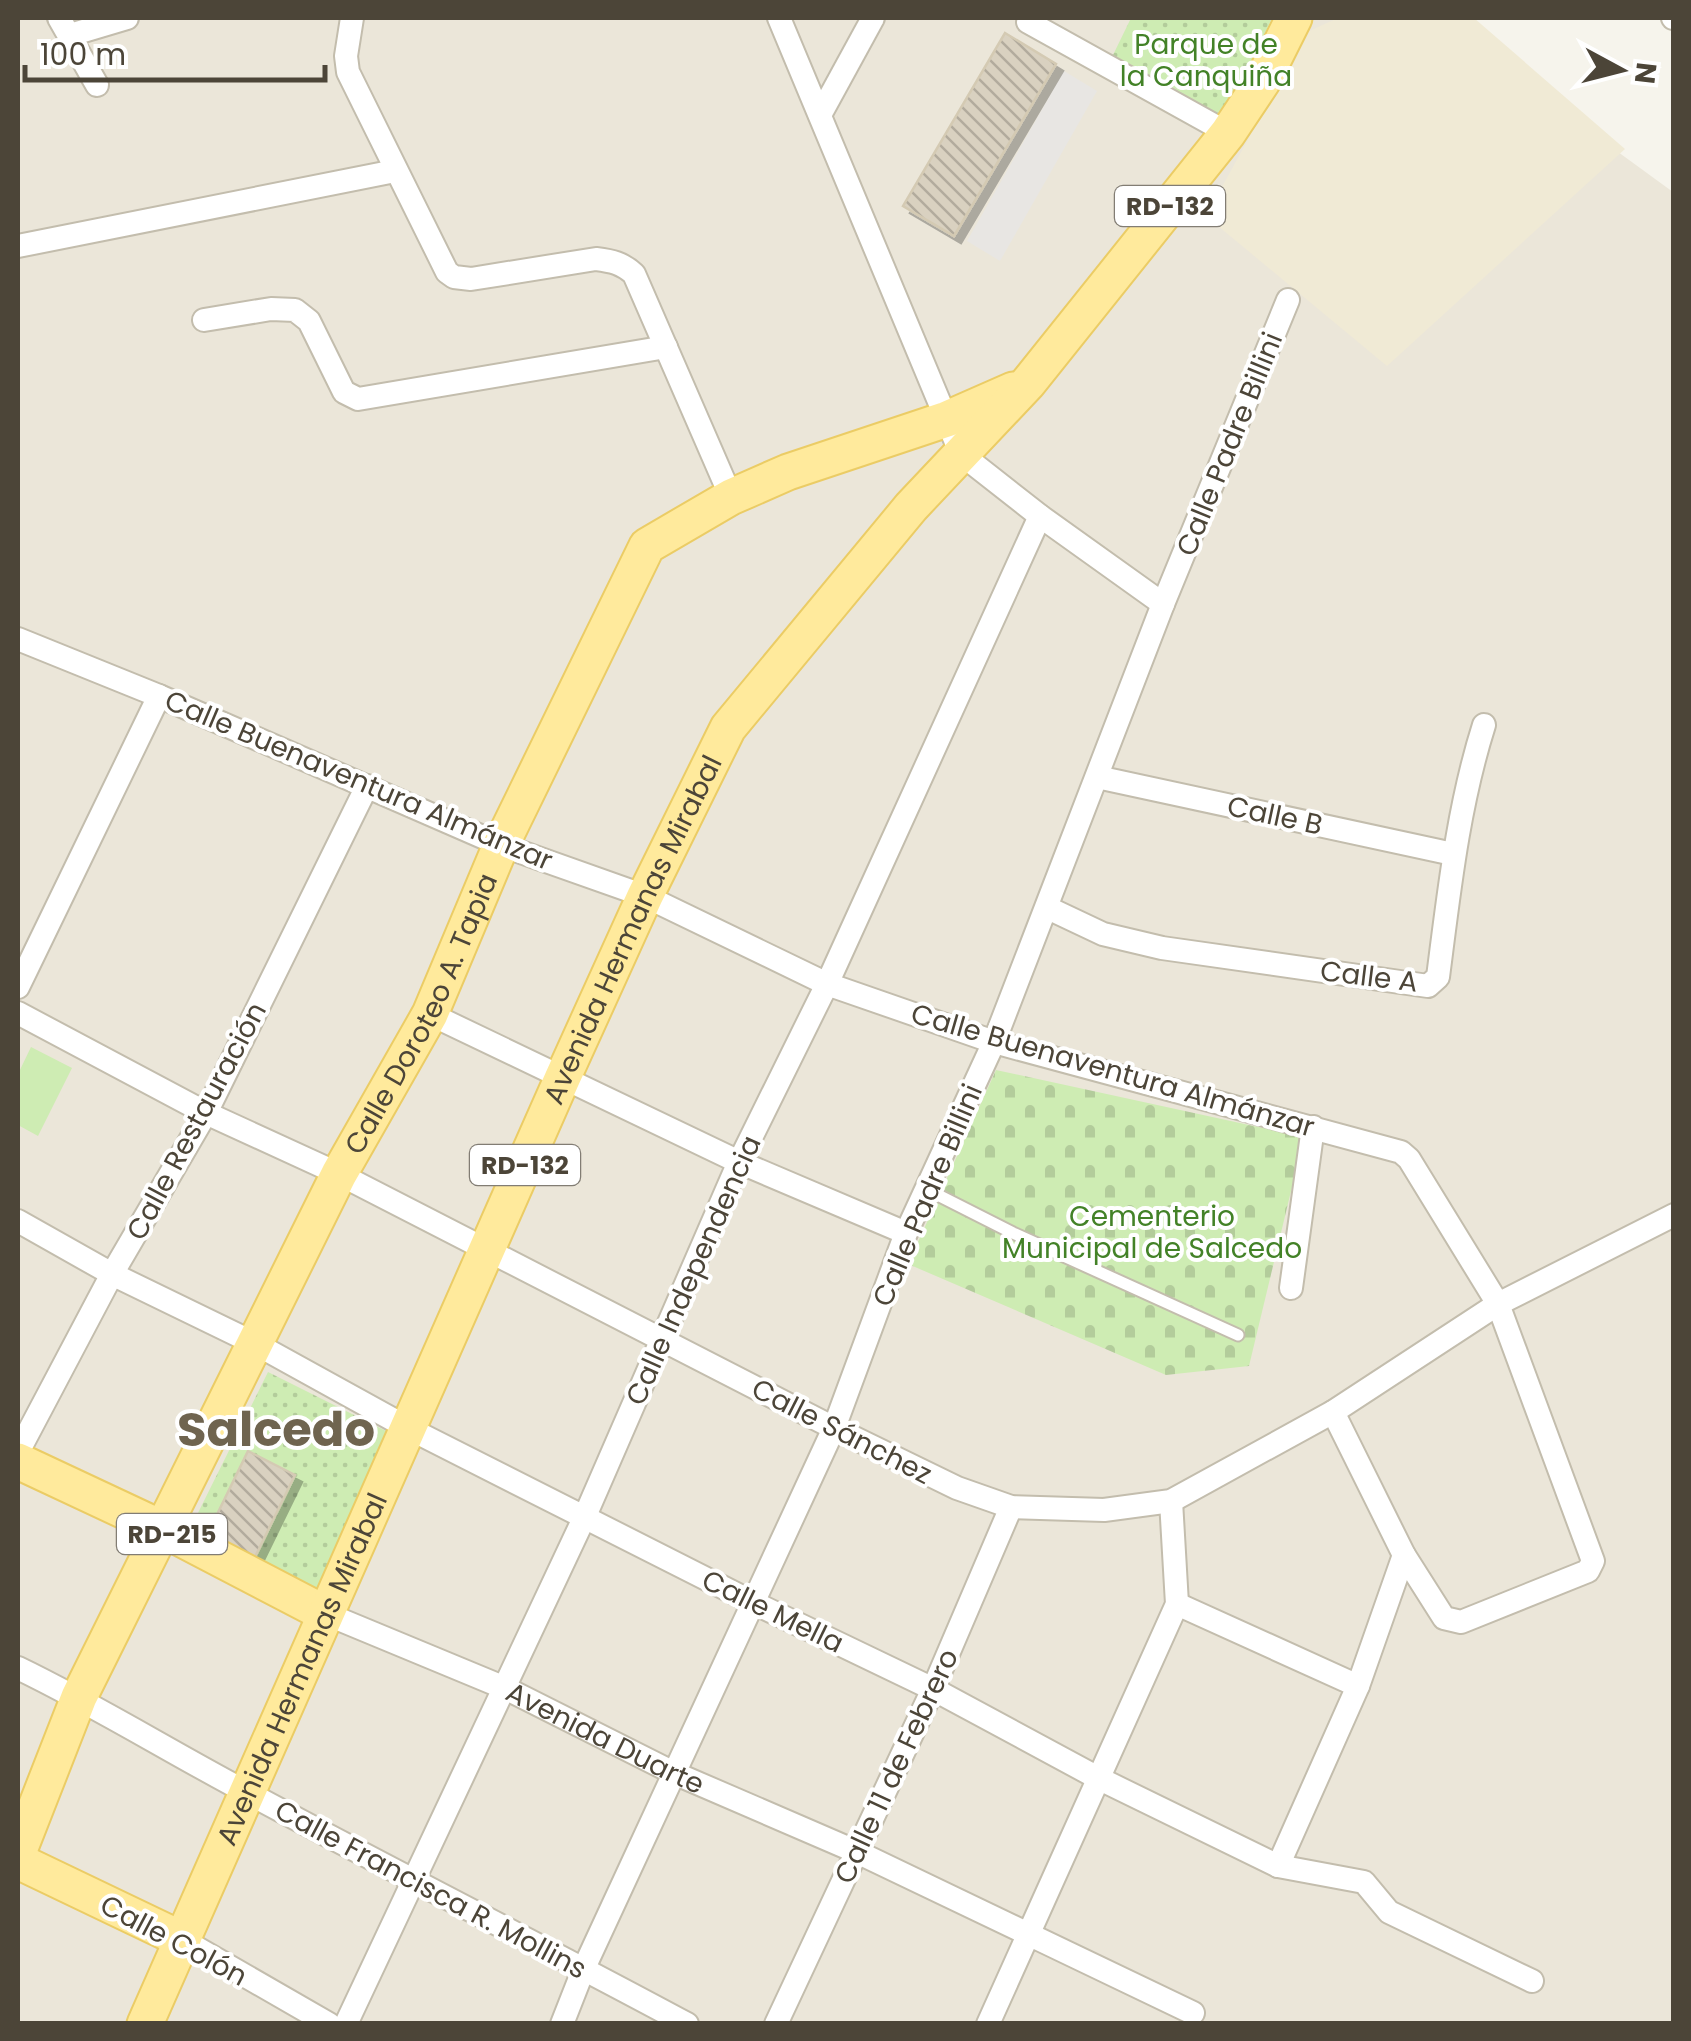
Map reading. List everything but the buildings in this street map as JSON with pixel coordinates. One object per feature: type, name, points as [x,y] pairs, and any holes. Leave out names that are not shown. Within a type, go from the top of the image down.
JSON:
[{"type":"main road","name":"Avenida Hermanas Mirabal","points":[[146,2024],[562,1079],[728,728],[910,507],[1028,383],[1228,133],[1262,82],[1294,18]]},
{"type":"main road","name":"Calle Doroteo A. Tapia","points":[[18,1857],[79,1697],[340,1174],[430,1014],[501,844],[646,546],[730,497],[788,472],[947,419],[1028,383]]},
{"type":"main road","name":"Avenida Duarte","points":[[18,1461],[161,1528],[324,1613]]},
{"type":"main road","name":"Calle Colón","points":[[18,1857],[184,1940]]},
{"type":"street","points":[[97,85],[64,26],[127,18]]},
{"type":"street","points":[[352,18],[346,56],[348,72],[439,261],[454,277],[471,279],[596,260],[615,261],[634,274],[730,497]]},
{"type":"street","points":[[779,18],[961,454],[1163,604]]},
{"type":"street","points":[[820,115],[872,18]]},
{"type":"street","points":[[1028,22],[1228,133]]},
{"type":"street","points":[[18,246],[395,171]]},
{"type":"street","name":"Calle Padre Billini","points":[[562,2024],[584,1968],[834,1428],[906,1234],[994,1042],[1163,604],[1288,300]]},
{"type":"street","points":[[204,320],[272,308],[295,310],[309,321],[344,392],[358,400],[666,347]]},
{"type":"street","name":"Calle Independencia","points":[[346,2024],[585,1516],[738,1162],[827,984],[1040,516]]},
{"type":"street","name":"Calle Buenaventura Almánzar","points":[[18,639],[501,844],[646,896],[827,984],[994,1042],[1390,1148],[1410,1159],[1498,1304],[1592,1566],[1588,1571],[1460,1622],[1450,1622],[1404,1555]]},
{"type":"street","points":[[18,987],[159,696]]},
{"type":"street","name":"Calle A","points":[[1048,908],[1103,934],[1162,948],[1428,986],[1438,977],[1453,854],[1469,772],[1484,725]]},
{"type":"street","name":"Calle B","points":[[1097,777],[1453,854]]},
{"type":"street","name":"Calle Restauración","points":[[18,1452],[112,1274],[206,1113],[367,786]]},
{"type":"street","name":"Calle Sánchez","points":[[18,1012],[206,1113],[488,1248],[834,1428],[957,1488],[1011,1507],[1104,1510],[1171,1501],[1333,1412],[1498,1304],[1674,1215]]},
{"type":"street","points":[[430,1014],[738,1162],[906,1234]]},
{"type":"street","points":[[1290,1288],[1313,1128]]},
{"type":"street","name":"Calle Mella","points":[[18,1221],[410,1429],[933,1690],[1098,1778],[1278,1866],[1364,1882],[1389,1912],[1532,1981]]},
{"type":"street","points":[[1278,1866],[1358,1686],[1404,1555],[1333,1412]]},
{"type":"street","points":[[988,2024],[1177,1604],[1171,1501]]},
{"type":"street","name":"Calle 11 de Febrero","points":[[776,2024],[933,1690],[1011,1507]]},
{"type":"street","points":[[1177,1604],[1358,1686]]},
{"type":"street","name":"Avenida Duarte","points":[[324,1613],[505,1688],[674,1772],[857,1852],[1192,2013]]},
{"type":"street","name":"Calle Francisca R. Mollins","points":[[18,1668],[79,1697],[246,1792],[687,2024]]},
{"type":"street","name":"Calle Colón","points":[[184,1940],[328,2024]]},
{"type":"lane","points":[[926,1189],[1238,1335]]},
{"type":"shaded area","points":[[18,18],[1434,18],[1673,192],[1673,2023],[18,2023]]},
{"type":"shaded area","points":[[1338,18],[1474,18],[1625,149],[1387,366],[1206,216],[1307,32]]},
{"type":"shaded area","points":[[1064,71],[1097,91],[1000,261],[967,241]]},
{"type":"green space","name":"Parque de la Canquiña","points":[[1131,18],[1272,18],[1226,120],[1113,55]]},
{"type":"green space","points":[[31,1047],[72,1068],[38,1136],[18,1125],[18,1074]]},
{"type":"green space","name":"Cementerio Municipal de Salcedo","points":[[996,1070],[1304,1137],[1249,1366],[1166,1375],[908,1264]]},
{"type":"green space","points":[[268,1372],[398,1437],[321,1592],[254,1559],[295,1475],[248,1452],[207,1535],[191,1527]]},
{"type":"district","name":"Salcedo","points":[[276,1429]]}]
